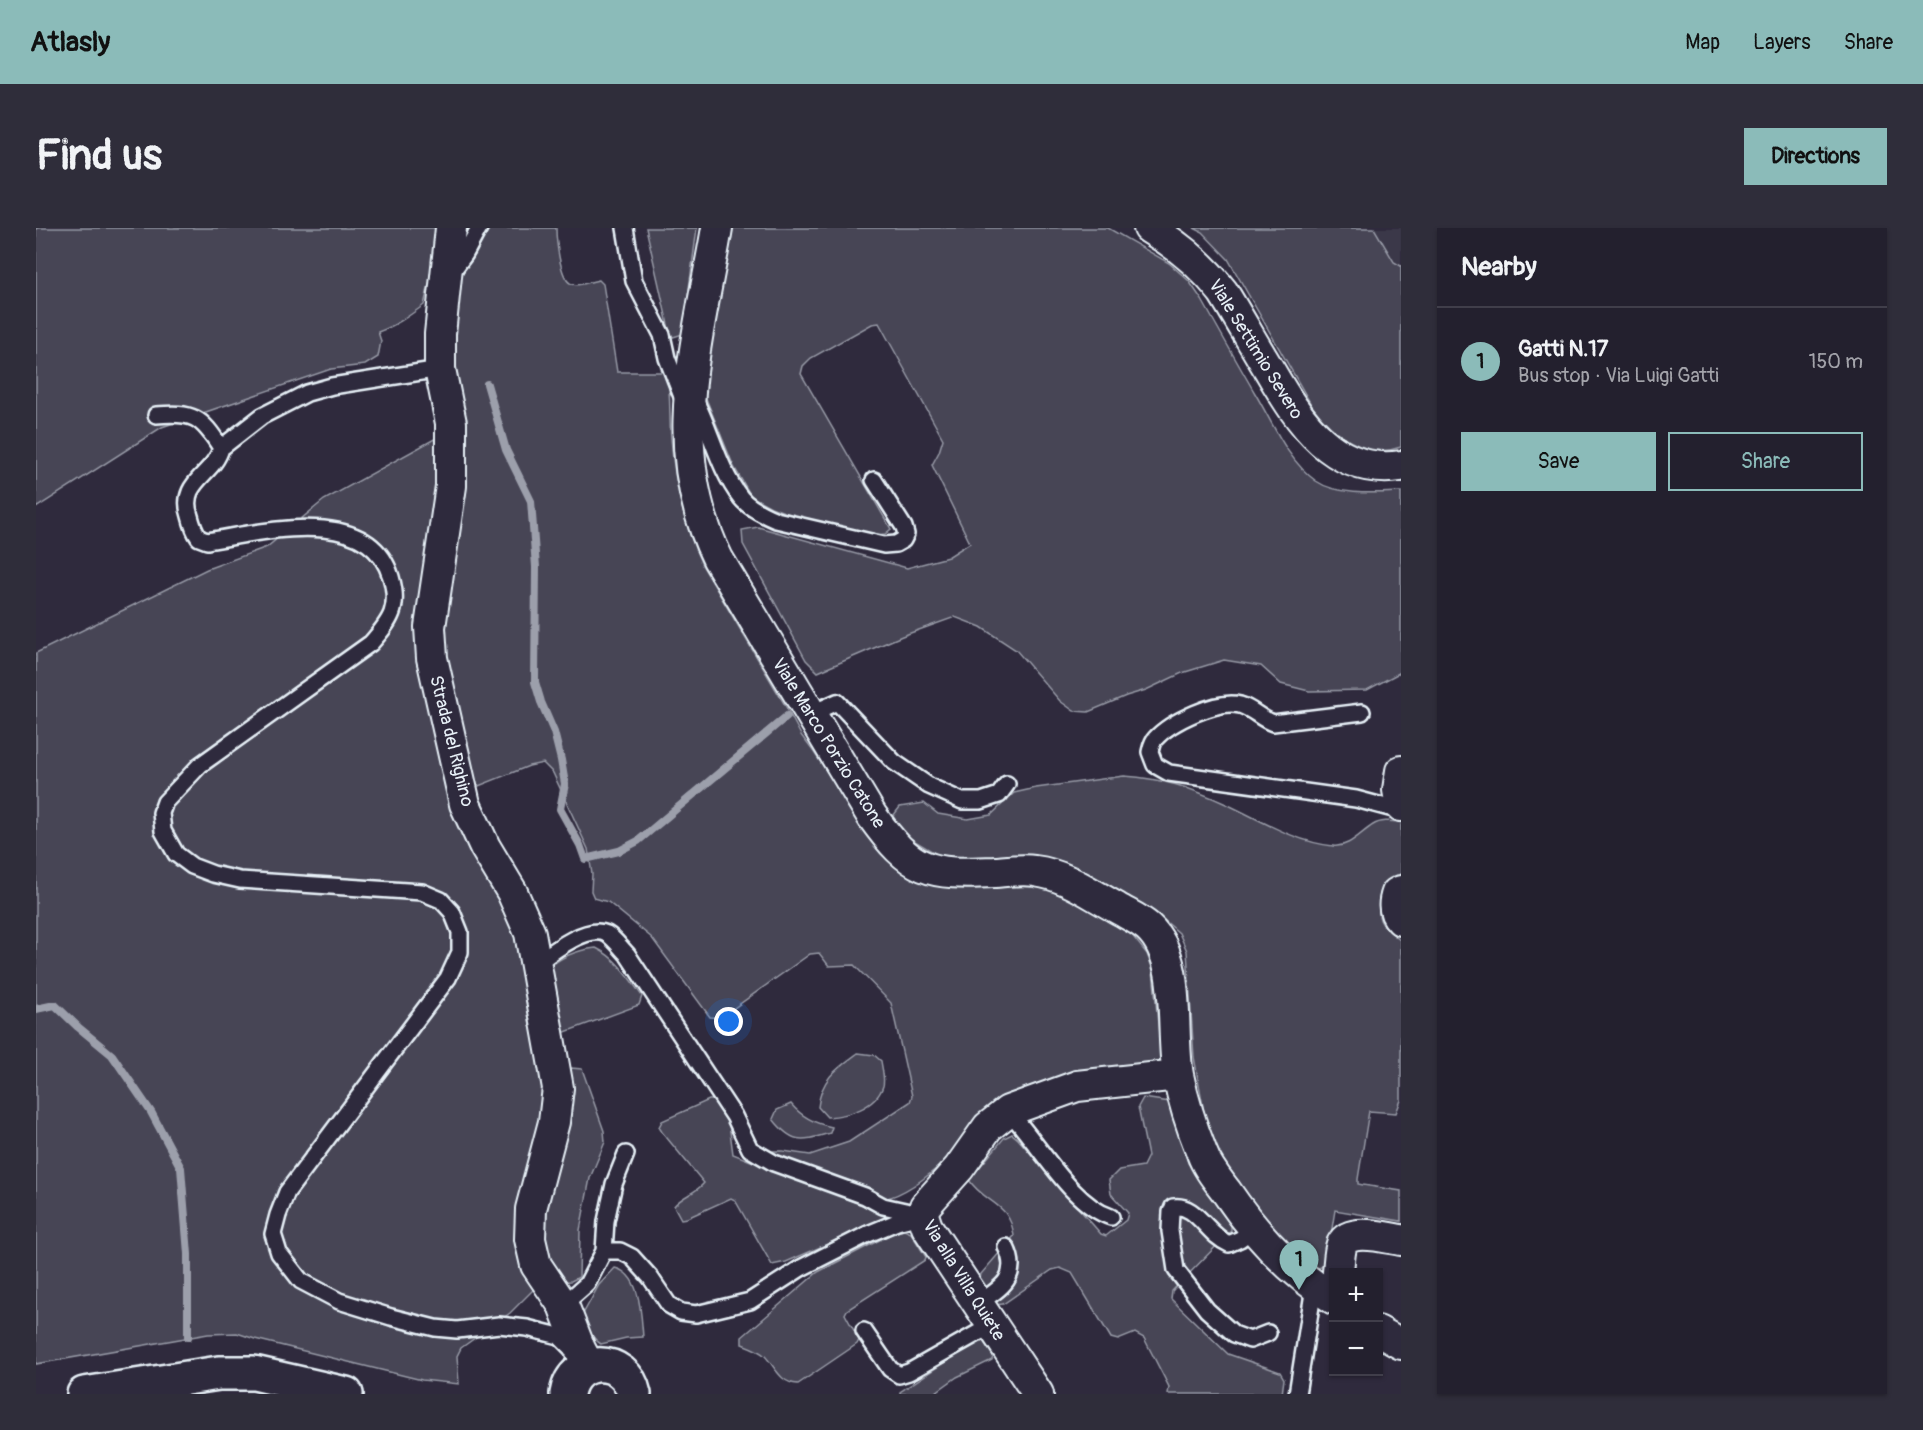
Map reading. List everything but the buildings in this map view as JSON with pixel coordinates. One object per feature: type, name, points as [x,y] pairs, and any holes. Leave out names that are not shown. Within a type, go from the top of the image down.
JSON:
[{"type":"street","name":"Strada del Righino","points":[[451,228],[440,334],[440,369],[451,423],[451,486],[430,627],[432,658],[465,804],[484,847],[512,892],[530,933],[558,1088],[554,1122],[531,1209],[530,1239],[536,1265],[563,1305],[580,1349],[590,1366]]},
{"type":"street","name":"Viale Marco Porzio Catone","points":[[717,228],[689,399],[691,470],[698,508],[710,544],[727,575],[872,816],[890,841],[913,861],[937,871],[954,874],[1028,870],[1056,875],[1148,927],[1158,940],[1170,964],[1178,1075],[1202,1154],[1210,1169],[1254,1229],[1274,1251],[1328,1286]]},
{"type":"street","name":"Viale Settimio Severo","points":[[1149,228],[1186,254],[1223,292],[1297,416],[1319,441],[1350,460],[1373,467],[1401,466]]},
{"type":"street","points":[[1401,771],[1398,781],[1398,797],[1401,806]]},
{"type":"street","points":[[1401,891],[1396,893],[1393,905],[1401,920]]},
{"type":"street","name":"Via alla Villa Quiete","points":[[1038,1394],[927,1227],[923,1215],[925,1206],[958,1168],[987,1127],[1008,1111],[1077,1086],[1178,1075]]},
{"type":"street","points":[[1328,1286],[1342,1244],[1352,1236],[1361,1234],[1401,1240]]},
{"type":"street","points":[[1383,1334],[1401,1344]]},
{"type":"street","points":[[562,1393],[574,1377],[590,1366],[602,1364],[612,1366],[642,1391]]},
{"type":"street","points":[[84,1394],[219,1373],[254,1373],[346,1394]]},
{"type":"lane","points":[[444,283],[465,254],[479,228]]},
{"type":"lane","points":[[625,228],[634,281],[662,335],[668,358],[689,399],[707,423],[729,479],[742,500],[762,514],[776,520],[884,545],[896,544],[903,540],[906,534],[904,527],[874,480]]},
{"type":"lane","points":[[440,369],[332,386],[307,393],[262,416],[221,448],[218,458],[194,484],[188,497],[188,509],[199,538],[207,541],[282,528],[315,528],[336,531],[360,540],[377,552],[390,574],[396,596],[389,622],[371,643],[200,765],[165,802],[161,813],[163,831],[176,854],[192,866],[213,874],[240,880],[422,892],[441,900],[452,912],[460,932],[460,952],[448,978],[287,1192],[273,1234],[279,1253],[301,1281],[339,1301],[435,1328],[457,1330],[499,1325],[527,1328],[559,1336],[590,1366]]},
{"type":"lane","points":[[156,415],[180,413],[201,421],[221,448]]},
{"type":"lane","points":[[810,714],[837,702],[894,762],[929,786],[962,801],[981,801],[999,795],[1007,784]]},
{"type":"lane","points":[[1362,712],[1273,723],[1238,704],[1215,707],[1177,721],[1154,740],[1150,752],[1155,765],[1168,772],[1356,799],[1401,811]]},
{"type":"lane","points":[[536,964],[555,950],[591,931],[607,934],[634,963],[734,1116],[750,1149],[774,1163],[866,1196],[883,1206],[923,1215]]},
{"type":"lane","points":[[1008,1111],[1024,1128],[1047,1161],[1083,1200],[1099,1213],[1111,1217]]},
{"type":"lane","points":[[563,1305],[587,1284],[604,1251],[606,1221],[614,1184],[626,1154]]},
{"type":"lane","points":[[1254,1229],[1229,1244],[1219,1240],[1198,1216],[1188,1209],[1177,1206],[1173,1207],[1171,1212],[1170,1231],[1176,1270],[1207,1310],[1234,1335],[1250,1340],[1268,1333]]},
{"type":"lane","points":[[604,1251],[620,1251],[632,1257],[650,1277],[669,1305],[681,1312],[696,1314],[750,1301],[801,1268],[868,1234],[897,1222],[923,1215]]},
{"type":"lane","points":[[864,1331],[890,1369],[899,1375],[909,1372],[984,1314],[1009,1278],[1012,1262],[1006,1246]]},
{"type":"lane","points":[[1297,1394],[1328,1286]]},
{"type":"shaded area","points":[[36,228],[443,228],[424,305],[396,324],[378,332],[381,341],[378,357],[365,365],[331,369],[162,427],[36,508]]},
{"type":"shaded area","points":[[490,228],[556,228],[559,258],[564,274],[570,283],[576,285],[599,280],[603,284],[617,372],[667,372],[672,454],[677,487],[685,519],[702,565],[801,735],[874,842],[1050,884],[1127,929],[1147,954],[1153,970],[1160,1064],[1118,1069],[948,1158],[910,1188],[884,1199],[777,1157],[772,1153],[773,1151],[810,1155],[849,1142],[910,1102],[912,1096],[891,1003],[854,965],[829,966],[819,953],[810,954],[720,1018],[710,1017],[652,938],[608,902],[594,898],[591,891],[592,874],[588,849],[553,773],[543,763],[529,766],[471,789],[507,899],[549,1071],[536,1287],[510,1313],[461,1348],[457,1356],[459,1384],[422,1380],[237,1333],[208,1334],[36,1364],[36,653],[207,569],[267,547],[324,500],[440,436],[457,284]]},
{"type":"shaded area","points":[[646,228],[697,228],[683,334],[673,337],[669,329]]},
{"type":"shaded area","points":[[730,228],[1108,228],[1169,263],[1189,281],[1202,300],[1289,453],[1306,473],[1325,486],[1335,489],[1357,492],[1401,492],[1401,672],[1367,690],[1309,691],[1281,684],[1261,666],[1224,660],[1182,673],[1146,690],[1088,712],[1074,711],[1060,701],[1016,650],[981,627],[955,617],[902,636],[818,672],[806,660],[743,544],[742,530],[758,527],[907,568],[948,557],[970,543],[932,465],[943,439],[879,323],[872,324],[811,358],[803,366],[801,374],[891,529],[885,534],[877,535],[792,515],[751,496],[734,467],[705,396],[706,376]]},
{"type":"shaded area","points":[[1194,228],[1374,228],[1394,262],[1401,266],[1401,447],[1375,450],[1362,447],[1350,442],[1329,426],[1312,406],[1228,259],[1202,232]]},
{"type":"shaded area","points":[[1374,228],[1401,228],[1401,266],[1394,262]]},
{"type":"shaded area","points":[[1124,776],[1152,779],[1188,788],[1291,835],[1319,844],[1344,845],[1379,822],[1393,821],[1401,824],[1401,874],[1380,893],[1378,910],[1384,926],[1401,941],[1401,1100],[1396,1113],[1369,1111],[1358,1184],[1401,1191],[1401,1221],[1335,1210],[1326,1265],[1316,1269],[1307,1269],[1231,1180],[1208,1134],[1194,1057],[1187,951],[1179,933],[1163,919],[1115,894],[940,856],[903,834],[893,816],[900,807],[924,803],[938,814],[968,819],[991,815],[1014,793]]},
{"type":"shaded area","points":[[596,948],[610,957],[627,976],[642,996],[639,1005],[557,1035],[546,970],[569,955]]},
{"type":"shaded area","points":[[858,1053],[874,1055],[881,1061],[883,1086],[874,1100],[860,1109],[852,1113],[827,1117],[818,1107],[822,1089],[836,1070]]},
{"type":"shaded area","points":[[571,1068],[582,1069],[604,1131],[605,1142],[590,1178],[580,1230],[579,1277],[571,1281],[558,1282],[542,1246],[540,1221],[565,1072]]},
{"type":"shaded area","points":[[1143,1098],[1170,1102],[1188,1163],[1231,1226],[1231,1231],[1172,1291],[1171,1299],[1228,1354],[1280,1372],[1284,1379],[1282,1394],[1168,1394],[1169,1387],[1144,1338],[1135,1333],[1118,1340],[1111,1338],[1072,1273],[1060,1268],[1052,1270],[1003,1304],[994,1305],[979,1283],[981,1274],[1014,1236],[1008,1216],[975,1188],[969,1180],[1004,1138],[1012,1134],[1018,1139],[1101,1234],[1106,1236],[1126,1220],[1128,1213],[1111,1194],[1109,1180],[1119,1170],[1143,1166],[1148,1156],[1138,1107]]},
{"type":"shaded area","points":[[709,1100],[714,1100],[729,1124],[733,1154],[883,1213],[885,1216],[883,1220],[786,1262],[772,1265],[735,1200],[731,1198],[681,1219],[674,1206],[704,1183],[659,1127],[662,1121]]},
{"type":"shaded area","points":[[791,1104],[809,1119],[832,1127],[830,1133],[798,1139],[786,1133],[773,1119],[777,1110]]},
{"type":"shaded area","points":[[904,1230],[911,1233],[926,1257],[925,1260],[847,1310],[845,1314],[859,1340],[857,1344],[798,1384],[783,1378],[763,1354],[742,1344],[742,1337],[818,1272],[893,1233]]},
{"type":"shaded area","points":[[615,1268],[624,1272],[635,1287],[643,1337],[626,1338],[601,1344],[587,1327],[583,1314],[599,1285]]},
{"type":"shaded area","points":[[978,1340],[983,1341],[993,1356],[992,1360],[957,1377],[933,1394],[900,1394],[900,1392]]},
{"type":"waterway","points":[[487,384],[506,450],[531,501],[536,567],[535,682],[554,732],[561,760],[565,784],[560,809],[585,859],[619,851],[638,841],[787,716]]},
{"type":"waterway","points":[[36,1009],[55,1005],[112,1055],[151,1112],[181,1168],[188,1254],[188,1337]]},
{"type":"place","name":"Gatti N.17","points":[[1299,1290]]}]
